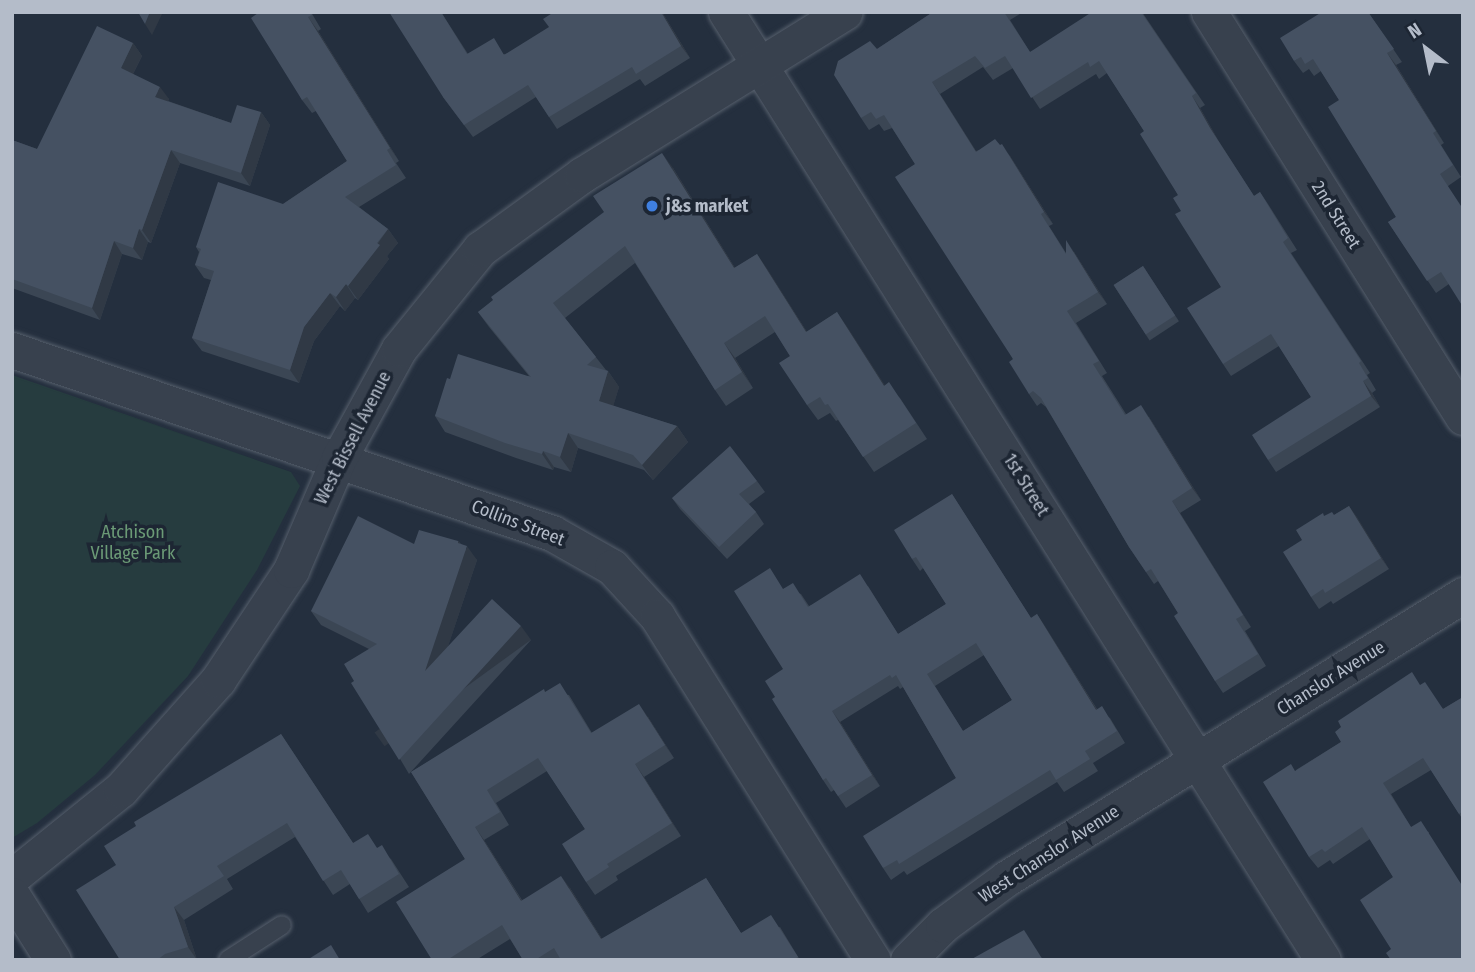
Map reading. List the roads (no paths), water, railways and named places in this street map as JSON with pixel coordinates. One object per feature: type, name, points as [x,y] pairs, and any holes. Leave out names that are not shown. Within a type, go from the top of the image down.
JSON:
[{"type":"street","name":"1st Street","points":[[726,12],[1323,960]]},
{"type":"street","name":"West Bissell Avenue","points":[[12,877],[121,789],[218,680],[291,570],[339,458],[399,349],[480,249],[582,174],[845,12]]},
{"type":"street","name":"2nd Street","points":[[1209,12],[1463,417]]},
{"type":"street","name":"Collins Street","points":[[12,351],[339,458],[552,533],[612,567],[657,616],[873,960]]},
{"type":"street","name":"Chanslor Avenue","points":[[1198,760],[1463,595]]},
{"type":"street","name":"West Chanslor Avenue","points":[[908,960],[943,925],[1007,878],[1198,760]]},
{"type":"street","points":[[12,895],[53,960]]},
{"type":"lane","points":[[228,960],[282,925]]},
{"type":"place","name":"j&s market","points":[[652,206]]},
{"type":"park label","name":"Atchison Village Park","points":[[133,543]]}]
